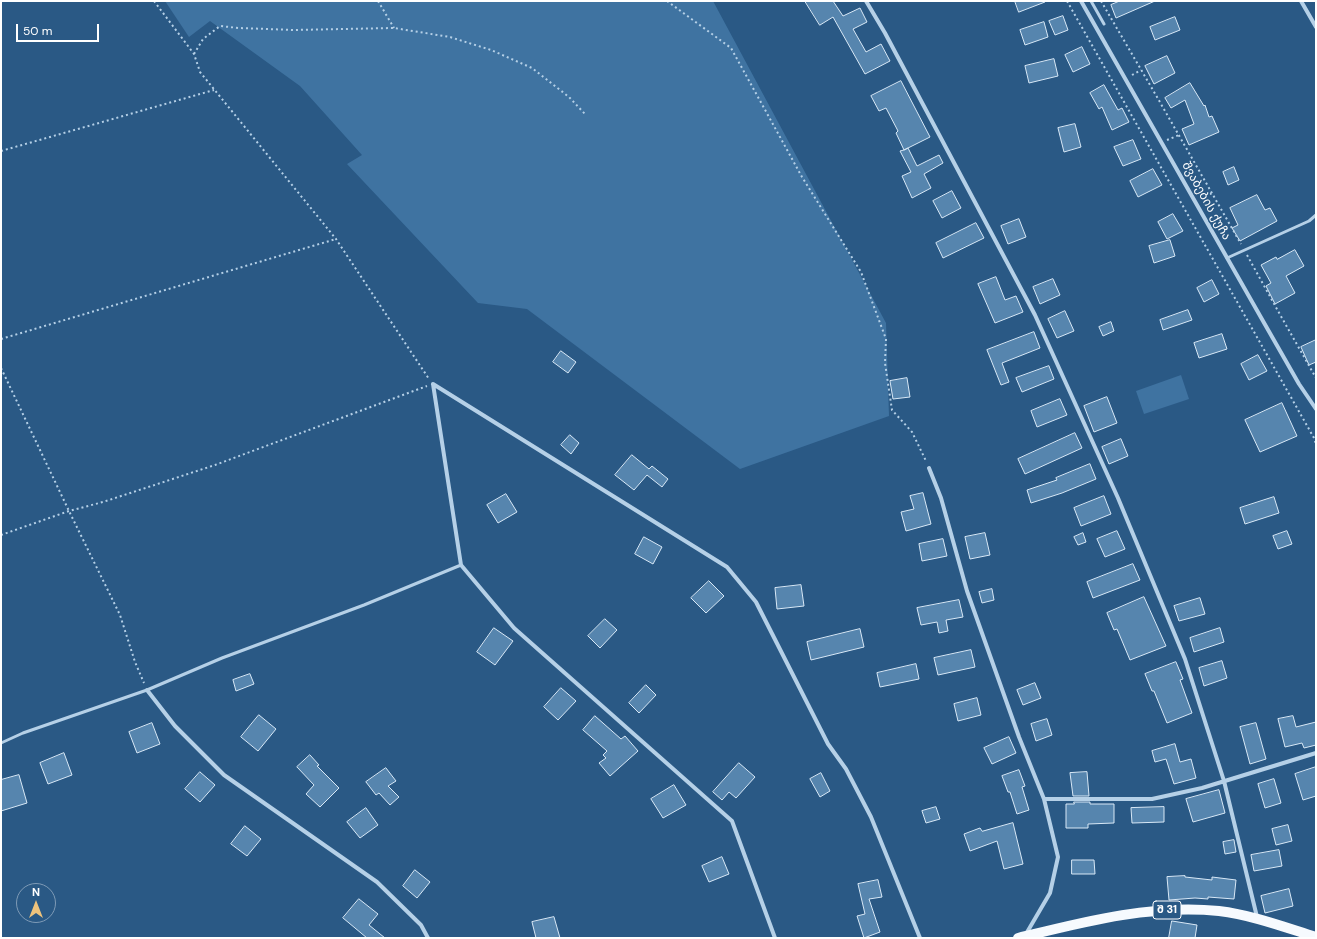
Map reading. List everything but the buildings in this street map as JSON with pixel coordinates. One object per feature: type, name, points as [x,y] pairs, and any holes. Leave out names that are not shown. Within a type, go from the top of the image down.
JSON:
[{"type":"main road","name":"შ 31","points":[[1021,937],[1128,914],[1170,909],[1220,912],[1258,919],[1316,937]]},
{"type":"street","points":[[866,1],[885,33],[1035,315],[1118,498],[1185,659],[1224,782],[1258,919]]},
{"type":"street","name":"შვაბების ქუჩა","points":[[1081,1],[1299,384],[1316,409]]},
{"type":"street","points":[[1301,1],[1316,27]]},
{"type":"street","points":[[432,384],[461,565],[514,628],[732,821],[774,938]]},
{"type":"street","points":[[432,384],[727,567],[756,602],[828,744],[846,769],[864,803],[920,938]]},
{"type":"street","points":[[929,468],[941,498],[967,591],[1019,737],[1044,799],[1058,857],[1050,894],[1021,937]]},
{"type":"street","points":[[147,690],[174,726],[224,774],[378,882],[421,925],[428,938]]},
{"type":"street","points":[[1044,799],[1152,800],[1224,782],[1316,753]]},
{"type":"lane","points":[[1091,1],[1104,24]]},
{"type":"lane","points":[[1227,258],[1309,221],[1316,215]]},
{"type":"lane","points":[[1,743],[147,690],[222,658],[364,605],[461,565]]},
{"type":"path","points":[[1,535],[215,465],[432,384],[336,239],[200,72],[194,54],[154,1]]},
{"type":"path","points":[[378,1],[394,28]]},
{"type":"path","points":[[667,1],[731,48],[802,177],[861,272],[886,339],[885,363],[892,410],[912,432],[929,468]]},
{"type":"path","points":[[1067,1],[1316,444]]},
{"type":"path","points":[[1101,1],[1245,250],[1278,312],[1316,378]]},
{"type":"path","points":[[194,54],[203,38],[220,26],[294,30],[394,28],[450,36],[491,50],[532,68],[569,97],[585,114]]},
{"type":"path","points":[[1125,79],[1141,70]]},
{"type":"path","points":[[1,151],[214,90]]},
{"type":"path","points":[[1163,143],[1179,135]]},
{"type":"path","points":[[1195,202],[1212,193]]},
{"type":"path","points":[[1,339],[336,239]]},
{"type":"path","points":[[1,368],[69,512],[120,615],[135,662],[147,690]]},
{"type":"shaded area","points":[[165,1],[713,1],[886,323],[889,416],[740,469],[527,309],[478,303],[347,164],[362,155],[300,86],[210,21],[189,37]]},
{"type":"shaded area","points":[[1181,375],[1189,399],[1144,414],[1136,391]]}]
